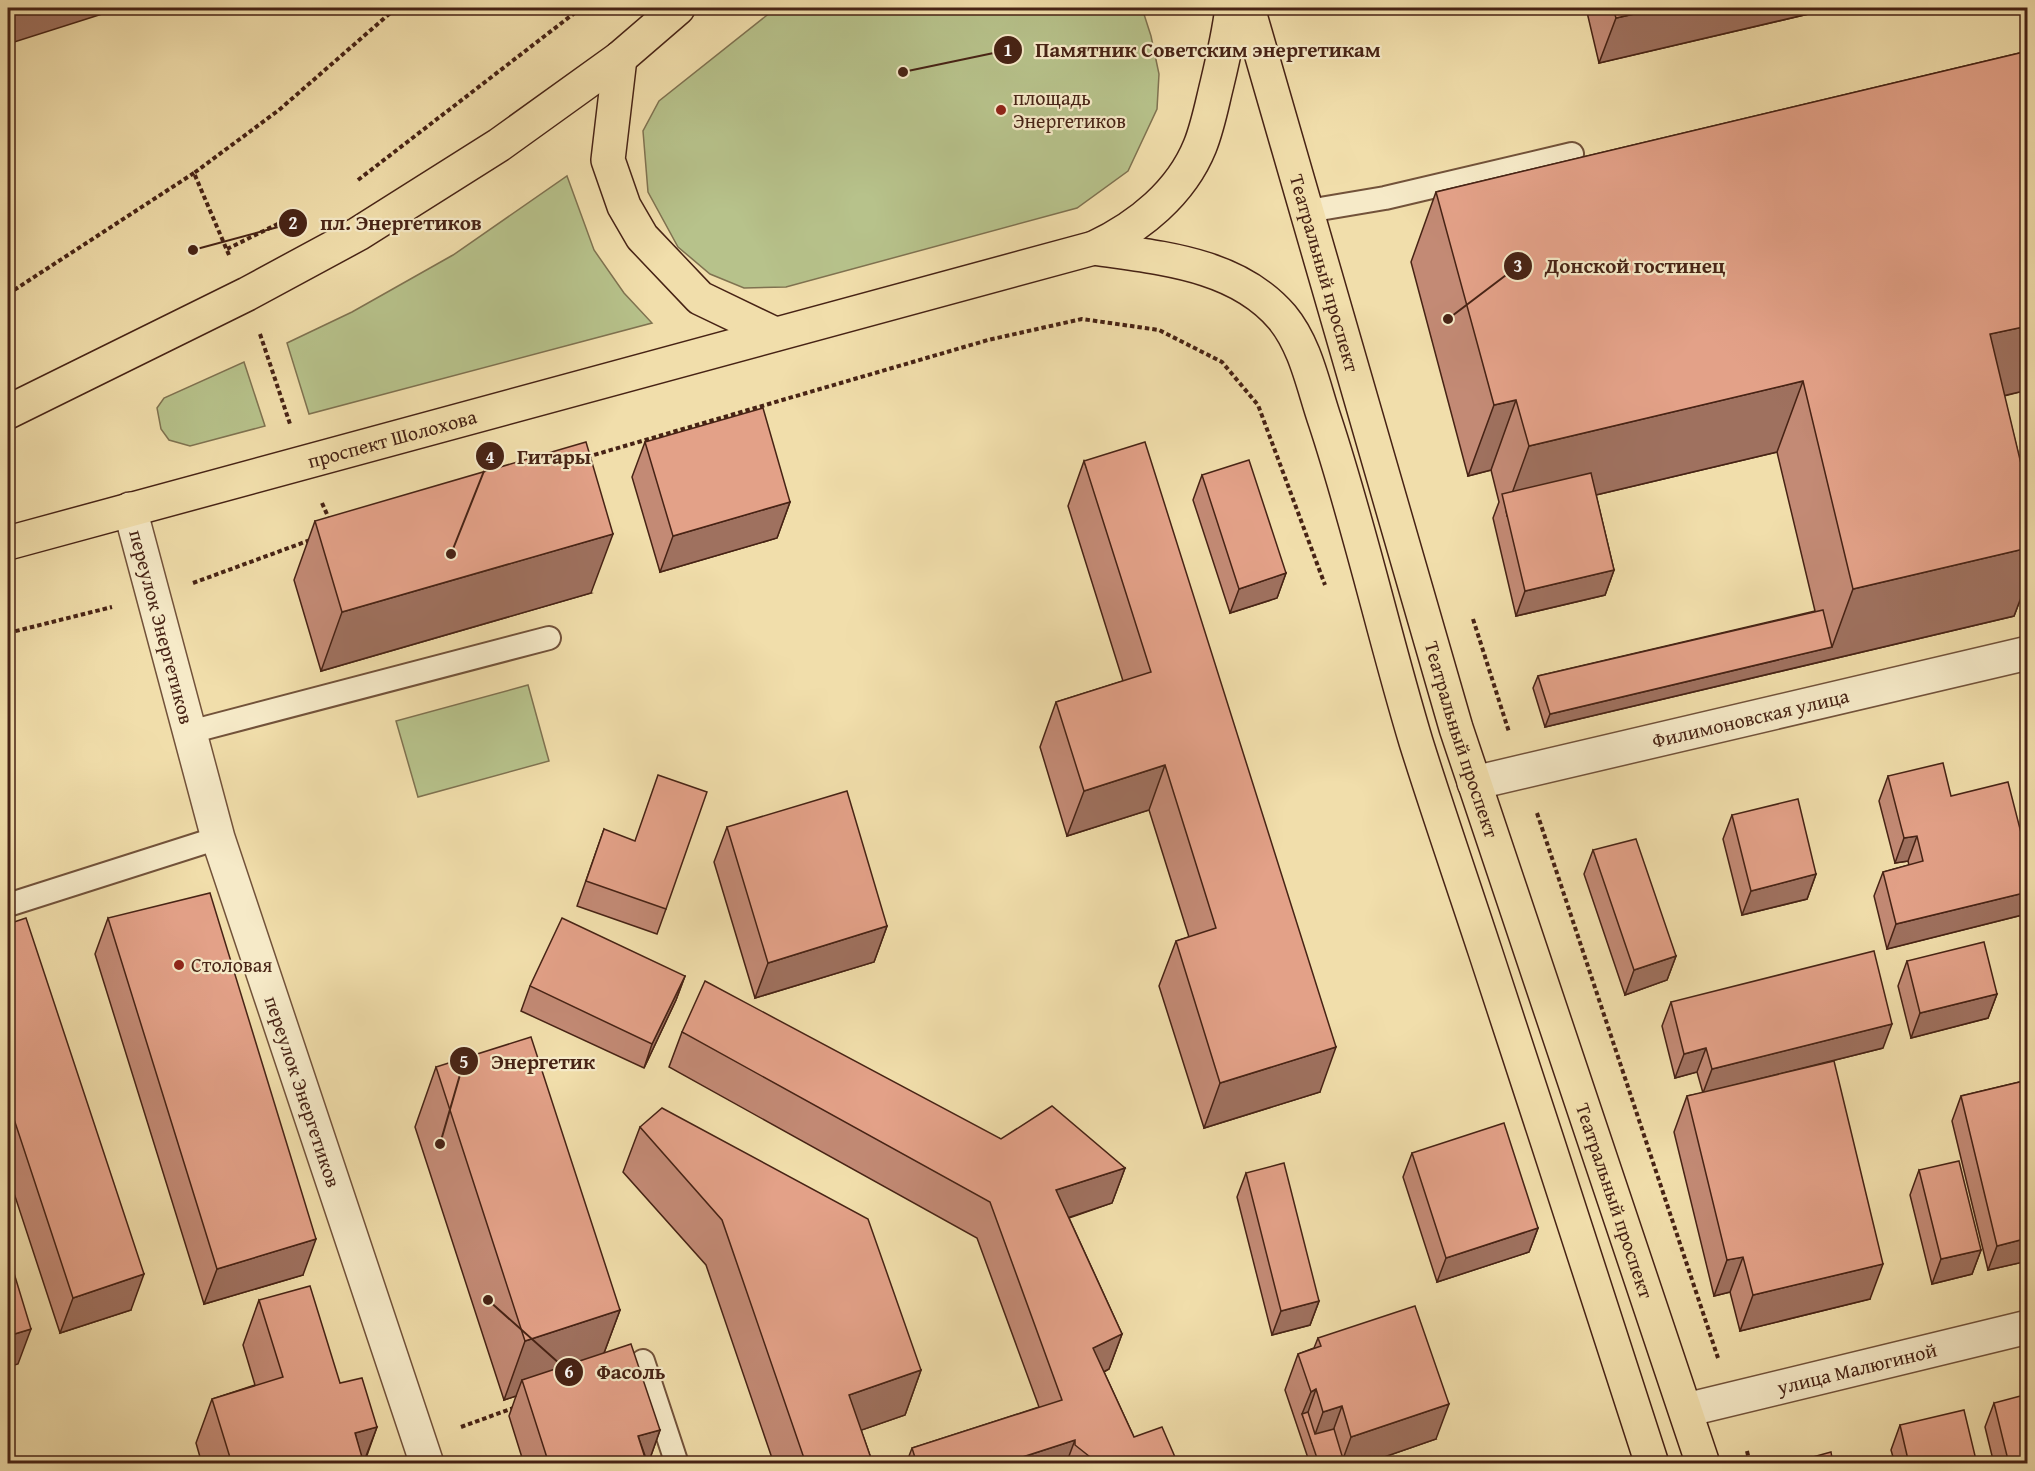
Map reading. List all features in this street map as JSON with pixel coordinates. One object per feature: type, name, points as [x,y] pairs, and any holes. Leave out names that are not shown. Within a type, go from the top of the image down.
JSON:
[{"type":"main road","points":[[8,412],[247,294],[369,228],[499,145],[620,58],[678,8]]},
{"type":"main road","points":[[620,58],[608,160],[624,206],[642,237],[700,298],[775,334],[1094,248],[1118,237],[1142,220],[1173,190],[1200,146],[1212,105],[1232,8]]},
{"type":"main road","name":"Театральный проспект","points":[[1248,8],[1456,728],[1703,1464]]},
{"type":"main road","points":[[1094,248],[1193,265],[1243,284],[1266,300],[1299,342],[1341,469],[1416,741],[1652,1464]]},
{"type":"main road","name":"проспект Шолохова","points":[[8,543],[775,334]]},
{"type":"street","name":"переулок Энергетиков","points":[[130,509],[218,838],[423,1453]]},
{"type":"street","name":"Филимоновская улица","points":[[1474,783],[2028,653]]},
{"type":"street","name":"улица Малюгиной","points":[[1686,1410],[2028,1327]]},
{"type":"lane","points":[[1308,210],[1385,198],[1572,154]]},
{"type":"lane","points":[[190,732],[549,638]]},
{"type":"lane","points":[[8,905],[218,838]]},
{"type":"lane","points":[[643,1361],[677,1464]]},
{"type":"path","points":[[8,294],[194,173],[279,111],[396,8]]},
{"type":"path","points":[[351,185],[581,8]]},
{"type":"path","points":[[194,173],[247,294],[303,463]]},
{"type":"path","points":[[227,249],[310,208]]},
{"type":"path","points":[[587,457],[988,340],[1082,319],[1160,330],[1222,362],[1258,405],[1328,594]]},
{"type":"path","points":[[1502,713],[1731,1400],[1750,1464]]},
{"type":"path","points":[[423,1453],[520,1405]]},
{"type":"green space","points":[[776,8],[1142,8],[1159,74],[1157,109],[1128,171],[1077,208],[786,287],[744,288],[710,274],[678,247],[648,192],[643,131],[659,101]]},
{"type":"green space","points":[[567,176],[594,250],[624,293],[652,323],[309,414],[287,343],[352,312],[453,255]]},
{"type":"green space","points":[[244,362],[265,426],[190,446],[169,440],[161,429],[157,408],[164,398]]},
{"type":"green space","points":[[528,685],[549,761],[418,797],[396,721]]},
{"type":"building","points":[[8,8],[24,8],[8,13]]},
{"type":"building","points":[[1613,8],[1661,8],[1616,18]]},
{"type":"building","points":[[2028,51],[2028,326],[1990,334],[2028,493],[2028,548],[1853,589],[1803,381],[1529,446],[1516,400],[1494,405],[1436,192]]},
{"type":"building","points":[[763,408],[790,502],[673,536],[645,442]]},
{"type":"building","points":[[586,442],[613,534],[342,612],[315,521]]},
{"type":"building","points":[[1145,442],[1336,1047],[1220,1083],[1176,941],[1216,928],[1165,765],[1084,791],[1056,702],[1151,672],[1084,461]]},
{"type":"building","points":[[1249,460],[1286,573],[1239,589],[1202,475]]},
{"type":"building","points":[[1591,473],[1614,570],[1525,591],[1502,494]]},
{"type":"building","points":[[1823,610],[1832,647],[1550,714],[1538,676]]},
{"type":"building","points":[[1943,763],[1951,796],[2008,782],[2028,860],[2028,892],[1896,924],[1883,872],[1923,861],[1917,836],[1904,838],[1888,776]]},
{"type":"building","points":[[658,775],[707,792],[666,909],[586,881],[604,829],[635,841]]},
{"type":"building","points":[[847,791],[887,926],[768,963],[727,827]]},
{"type":"building","points":[[1798,799],[1816,874],[1751,891],[1732,815]]},
{"type":"building","points":[[1636,839],[1676,956],[1634,970],[1593,850]]},
{"type":"building","points":[[210,893],[316,1239],[217,1269],[108,918]]},
{"type":"building","points":[[26,918],[144,1274],[73,1298],[8,1101],[8,924]]},
{"type":"building","points":[[562,918],[685,976],[652,1044],[530,986]]},
{"type":"building","points":[[1984,942],[1997,994],[1920,1013],[1907,961]]},
{"type":"building","points":[[1874,951],[1892,1024],[1712,1069],[1706,1048],[1684,1054],[1671,1002]]},
{"type":"building","points":[[705,981],[1001,1139],[1052,1106],[1125,1168],[1056,1190],[1122,1334],[1093,1348],[1134,1437],[1162,1427],[1178,1464],[1099,1464],[1075,1445],[1075,1440],[1001,1464],[917,1464],[912,1448],[1062,1400],[990,1202],[682,1032]]},
{"type":"building","points":[[531,1037],[620,1310],[525,1341],[436,1067]]},
{"type":"building","points":[[1834,1061],[1883,1264],[1753,1295],[1743,1257],[1727,1260],[1687,1096]]},
{"type":"building","points":[[2028,1080],[2028,1238],[1997,1246],[1961,1096]]},
{"type":"building","points":[[662,1108],[868,1219],[921,1370],[849,1395],[873,1464],[806,1464],[722,1220],[640,1127]]},
{"type":"building","points":[[1504,1123],[1538,1228],[1446,1258],[1412,1153]]},
{"type":"building","points":[[1959,1161],[1981,1250],[1941,1259],[1919,1170]]},
{"type":"building","points":[[1284,1163],[1319,1301],[1281,1311],[1246,1173]]},
{"type":"building","points":[[10,1260],[31,1329],[8,1336],[8,1261]]},
{"type":"building","points":[[310,1286],[340,1383],[362,1378],[377,1427],[355,1433],[364,1464],[232,1464],[212,1399],[283,1377],[259,1300]]},
{"type":"building","points":[[1415,1306],[1449,1404],[1351,1437],[1342,1406],[1323,1412],[1316,1389],[1311,1392],[1298,1354],[1321,1346],[1318,1338]]},
{"type":"building","points":[[631,1344],[660,1430],[638,1436],[647,1464],[549,1464],[522,1380]]},
{"type":"building","points":[[2028,1394],[2028,1464],[2009,1464],[1994,1403]]},
{"type":"building","points":[[1964,1410],[1977,1464],[1909,1464],[1900,1425]]},
{"type":"building","points":[[1308,1412],[1315,1434],[1334,1429],[1343,1459],[1330,1464],[1319,1464],[1302,1414]]},
{"type":"building","points":[[1831,1452],[1833,1464],[1791,1464],[1791,1463]]},
{"type":"place","name":"Памятник Советским энергетикам","points":[[903,72]]},
{"type":"place","name":"площадь Энергетиков","points":[[1001,110]]},
{"type":"place","name":"пл. Энергетиков","points":[[193,250]]},
{"type":"place","name":"Донской гостинец","points":[[1448,319]]},
{"type":"place","name":"Гитары","points":[[451,554]]},
{"type":"place","name":"Столовая","points":[[179,965]]},
{"type":"place","name":"Энергетик","points":[[440,1144]]},
{"type":"place","name":"Фасоль","points":[[488,1300]]}]
